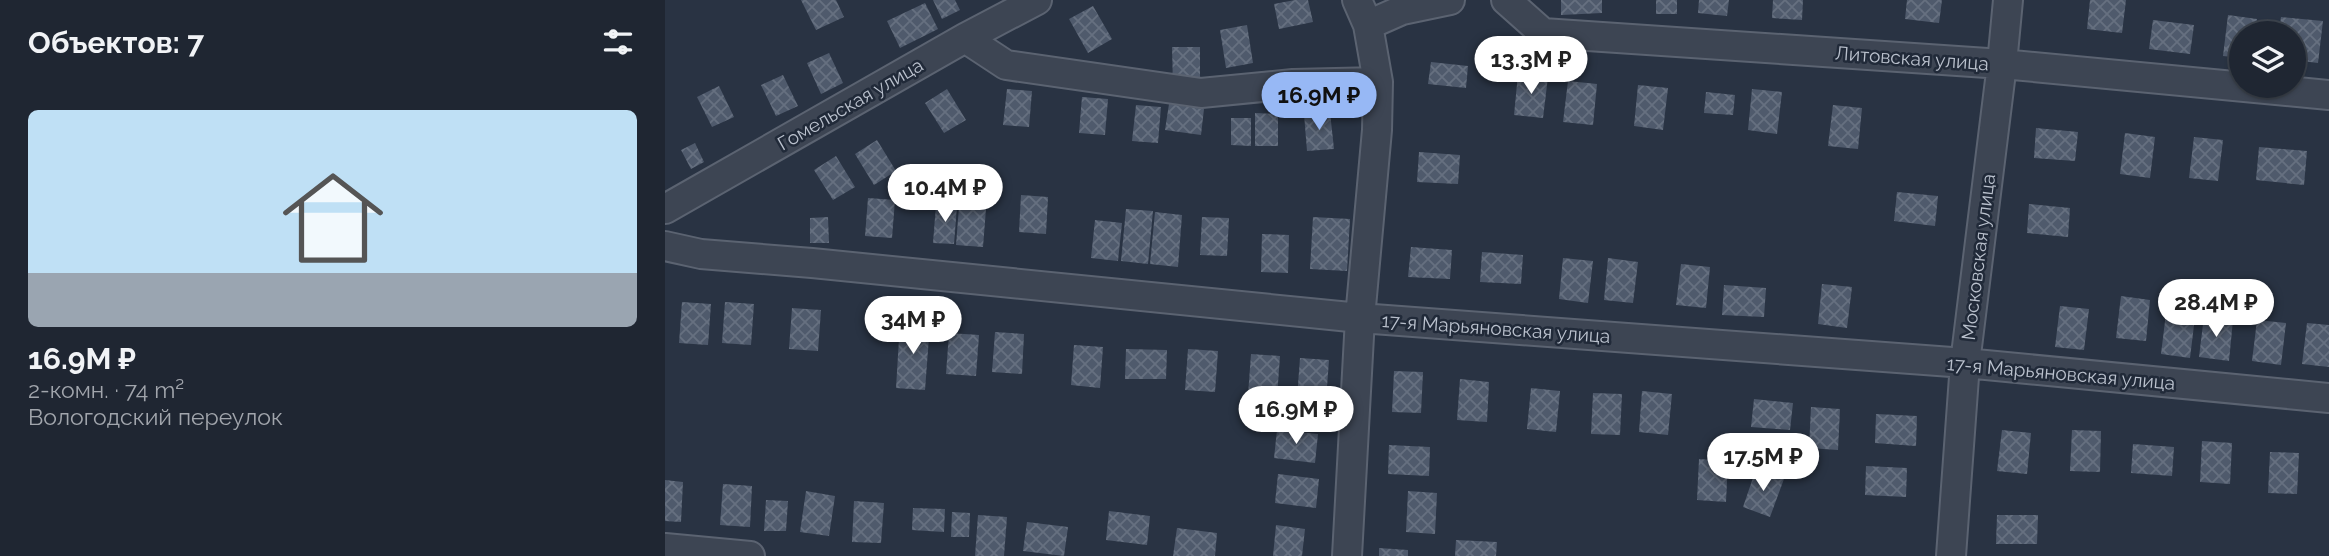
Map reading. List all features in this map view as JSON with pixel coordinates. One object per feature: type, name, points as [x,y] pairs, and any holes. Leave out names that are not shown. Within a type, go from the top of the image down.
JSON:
[{"type":"street","name":"Гомельская улица","points":[[665,209],[965,38],[1037,0]]},
{"type":"street","points":[[1347,556],[1360,318],[1377,130],[1378,82],[1363,13],[1402,10],[1450,0]]},
{"type":"street","name":"Литовская улица","points":[[1506,0],[1543,33],[2002,64],[2329,95]]},
{"type":"street","name":"Московская улица","points":[[1951,556],[1965,363],[2008,0]]},
{"type":"street","points":[[965,38],[1006,65],[1201,93],[1293,84],[1378,82]]},
{"type":"street","name":"17-я Марьяновская улица","points":[[665,246],[701,254],[839,265],[1360,318],[1965,363],[2329,398]]},
{"type":"street","points":[[665,548],[750,556]]},
{"type":"building","points":[[801,0],[836,0],[844,17],[816,30]]},
{"type":"building","points":[[933,0],[955,0],[960,10],[942,19]]},
{"type":"building","points":[[1308,0],[1313,22],[1279,29],[1274,4]]},
{"type":"building","points":[[1561,0],[1602,0],[1602,13],[1561,15]]},
{"type":"building","points":[[1656,0],[1677,0],[1677,14],[1656,14]]},
{"type":"building","points":[[1699,0],[1729,0],[1727,16],[1698,13]]},
{"type":"building","points":[[1773,0],[1803,0],[1802,20],[1772,18]]},
{"type":"building","points":[[1907,0],[1942,0],[1939,23],[1905,19]]},
{"type":"building","points":[[2090,0],[2126,0],[2122,33],[2087,29]]},
{"type":"building","points":[[925,3],[938,29],[900,48],[887,21]]},
{"type":"building","points":[[1093,6],[1112,39],[1088,53],[1069,19]]},
{"type":"building","points":[[2228,15],[2257,19],[2229,21],[2229,57],[2223,56]]},
{"type":"building","points":[[2281,17],[2323,21],[2318,63],[2306,62],[2306,21],[2280,21]]},
{"type":"building","points":[[2153,20],[2194,25],[2190,54],[2149,49]]},
{"type":"building","points":[[1247,25],[1253,63],[1226,68],[1220,30]]},
{"type":"building","points":[[1172,47],[1200,47],[1200,85],[1173,86]]},
{"type":"building","points":[[829,53],[843,83],[821,94],[807,63]]},
{"type":"building","points":[[1431,62],[1468,66],[1466,88],[1428,84]]},
{"type":"building","points":[[1518,74],[1548,77],[1543,118],[1514,115]]},
{"type":"building","points":[[783,75],[798,106],[776,116],[761,85]]},
{"type":"building","points":[[1568,81],[1597,84],[1593,125],[1563,122]]},
{"type":"building","points":[[1638,85],[1668,88],[1663,130],[1634,126]]},
{"type":"building","points":[[719,86],[734,117],[712,127],[697,97]]},
{"type":"building","points":[[947,89],[966,120],[944,133],[925,103]]},
{"type":"building","points":[[1007,89],[1032,91],[1029,127],[1003,125]]},
{"type":"building","points":[[1752,89],[1782,92],[1777,134],[1748,130]]},
{"type":"building","points":[[1706,92],[1735,95],[1733,115],[1704,113]]},
{"type":"building","points":[[1082,97],[1108,99],[1105,135],[1079,133]]},
{"type":"building","points":[[1169,104],[1204,109],[1201,135],[1165,130]]},
{"type":"building","points":[[1136,105],[1161,107],[1158,143],[1132,141]]},
{"type":"building","points":[[1833,105],[1862,108],[1858,149],[1828,146]]},
{"type":"building","points":[[1330,112],[1334,149],[1307,151],[1304,114]]},
{"type":"building","points":[[1255,113],[1278,114],[1278,146],[1255,146]]},
{"type":"building","points":[[1231,118],[1251,118],[1251,146],[1231,145]]},
{"type":"building","points":[[2036,128],[2078,132],[2075,161],[2034,158]]},
{"type":"building","points":[[2125,133],[2155,137],[2150,178],[2120,174]]},
{"type":"building","points":[[2194,137],[2223,140],[2218,181],[2189,178]]},
{"type":"building","points":[[877,140],[896,171],[874,185],[855,154]]},
{"type":"building","points":[[695,143],[704,162],[691,169],[681,150]]},
{"type":"building","points":[[2259,147],[2307,151],[2304,185],[2256,180]]},
{"type":"building","points":[[1419,152],[1460,155],[1458,184],[1417,182]]},
{"type":"building","points":[[836,156],[855,187],[833,200],[814,170]]},
{"type":"building","points":[[1897,192],[1938,196],[1935,226],[1894,221]]},
{"type":"building","points":[[1021,195],[1048,197],[1046,234],[1019,232]]},
{"type":"building","points":[[868,198],[895,200],[892,238],[865,236]]},
{"type":"building","points":[[2029,204],[2070,208],[2068,237],[2027,233]]},
{"type":"building","points":[[936,205],[957,206],[954,244],[933,243]]},
{"type":"building","points":[[959,207],[986,209],[983,247],[956,245]]},
{"type":"building","points":[[1126,209],[1153,211],[1148,264],[1121,261]]},
{"type":"building","points":[[1155,212],[1182,215],[1178,267],[1150,264]]},
{"type":"building","points":[[828,217],[829,243],[810,243],[810,218]]},
{"type":"building","points":[[1202,217],[1229,218],[1227,256],[1200,255]]},
{"type":"building","points":[[1313,217],[1350,219],[1347,271],[1310,269]]},
{"type":"building","points":[[1095,220],[1122,223],[1118,261],[1091,258]]},
{"type":"building","points":[[1262,234],[1289,235],[1288,273],[1261,272]]},
{"type":"building","points":[[1411,247],[1452,250],[1450,279],[1408,277]]},
{"type":"building","points":[[1482,252],[1523,255],[1521,284],[1480,282]]},
{"type":"building","points":[[1563,258],[1593,261],[1588,303],[1559,299]]},
{"type":"building","points":[[1608,258],[1638,262],[1633,303],[1604,300]]},
{"type":"building","points":[[1681,264],[1710,267],[1706,308],[1676,305]]},
{"type":"building","points":[[1822,284],[1852,287],[1847,328],[1818,324]]},
{"type":"building","points":[[1724,285],[1766,288],[1764,317],[1722,315]]},
{"type":"building","points":[[2121,296],[2150,300],[2146,341],[2116,338]]},
{"type":"building","points":[[682,302],[711,304],[708,345],[679,343]]},
{"type":"building","points":[[725,302],[754,304],[751,345],[722,343]]},
{"type":"building","points":[[2060,306],[2089,309],[2084,350],[2055,347]]},
{"type":"building","points":[[792,308],[821,310],[818,351],[789,349]]},
{"type":"building","points":[[2166,313],[2195,317],[2190,358],[2161,354]]},
{"type":"building","points":[[2204,316],[2233,320],[2229,361],[2199,357]]},
{"type":"building","points":[[2257,320],[2286,323],[2281,365],[2252,361]]},
{"type":"building","points":[[900,322],[930,324],[925,390],[896,388]]},
{"type":"building","points":[[2307,323],[2329,325],[2329,367],[2302,364]]},
{"type":"building","points":[[995,332],[1024,334],[1022,374],[992,372]]},
{"type":"building","points":[[949,333],[979,335],[976,376],[946,374]]},
{"type":"building","points":[[1074,345],[1103,347],[1100,388],[1071,385]]},
{"type":"building","points":[[1126,349],[1167,350],[1166,379],[1125,379]]},
{"type":"building","points":[[1188,349],[1218,351],[1215,392],[1185,390]]},
{"type":"building","points":[[1251,354],[1280,356],[1277,397],[1248,395]]},
{"type":"building","points":[[1300,358],[1329,360],[1326,401],[1297,398]]},
{"type":"building","points":[[1394,371],[1423,372],[1421,413],[1392,412]]},
{"type":"building","points":[[1460,379],[1489,382],[1487,422],[1457,420]]},
{"type":"building","points":[[1531,388],[1560,391],[1556,432],[1527,429]]},
{"type":"building","points":[[1642,391],[1672,394],[1668,435],[1639,432]]},
{"type":"building","points":[[1593,393],[1622,394],[1620,435],[1591,434]]},
{"type":"building","points":[[1754,399],[1793,403],[1790,430],[1751,427]]},
{"type":"building","points":[[1811,407],[1840,409],[1838,450],[1809,448]]},
{"type":"building","points":[[1876,414],[1917,416],[1916,446],[1875,443]]},
{"type":"building","points":[[1277,430],[1318,434],[1315,463],[1274,458]]},
{"type":"building","points":[[2002,430],[2031,433],[2027,474],[1997,471]]},
{"type":"building","points":[[2072,430],[2101,431],[2100,472],[2070,471]]},
{"type":"building","points":[[2202,441],[2232,443],[2230,484],[2200,482]]},
{"type":"building","points":[[2133,444],[2174,447],[2172,476],[2131,473]]},
{"type":"building","points":[[1389,445],[1430,447],[1429,476],[1388,474]]},
{"type":"building","points":[[2270,452],[2299,453],[2297,494],[2268,493]]},
{"type":"building","points":[[1699,459],[1728,461],[1726,502],[1697,500]]},
{"type":"building","points":[[1866,466],[1907,468],[1906,497],[1865,495]]},
{"type":"building","points":[[1756,469],[1784,479],[1770,517],[1743,507]]},
{"type":"building","points":[[1278,474],[1319,479],[1316,508],[1275,503]]},
{"type":"building","points":[[665,480],[683,482],[681,522],[665,521]]},
{"type":"building","points":[[723,484],[752,486],[750,527],[720,525]]},
{"type":"building","points":[[806,491],[835,496],[829,536],[800,532]]},
{"type":"building","points":[[1408,491],[1437,493],[1435,534],[1406,532]]},
{"type":"building","points":[[766,500],[788,501],[786,531],[764,531]]},
{"type":"building","points":[[854,501],[884,503],[881,543],[852,542]]},
{"type":"building","points":[[913,508],[945,509],[944,532],[912,530]]},
{"type":"building","points":[[1109,511],[1150,516],[1147,545],[1106,540]]},
{"type":"building","points":[[952,512],[970,513],[969,537],[951,537]]},
{"type":"building","points":[[978,515],[1007,517],[1004,556],[975,556]]},
{"type":"building","points":[[1997,515],[2038,515],[2037,544],[1996,544]]},
{"type":"building","points":[[1027,522],[1068,527],[1064,556],[1023,551]]},
{"type":"building","points":[[1276,525],[1305,529],[1302,556],[1273,556]]},
{"type":"building","points":[[1177,528],[1217,533],[1215,556],[1173,556]]},
{"type":"building","points":[[1456,540],[1497,542],[1496,556],[1455,556]]},
{"type":"building","points":[[1379,548],[1408,550],[1408,556],[1379,556]]}]
